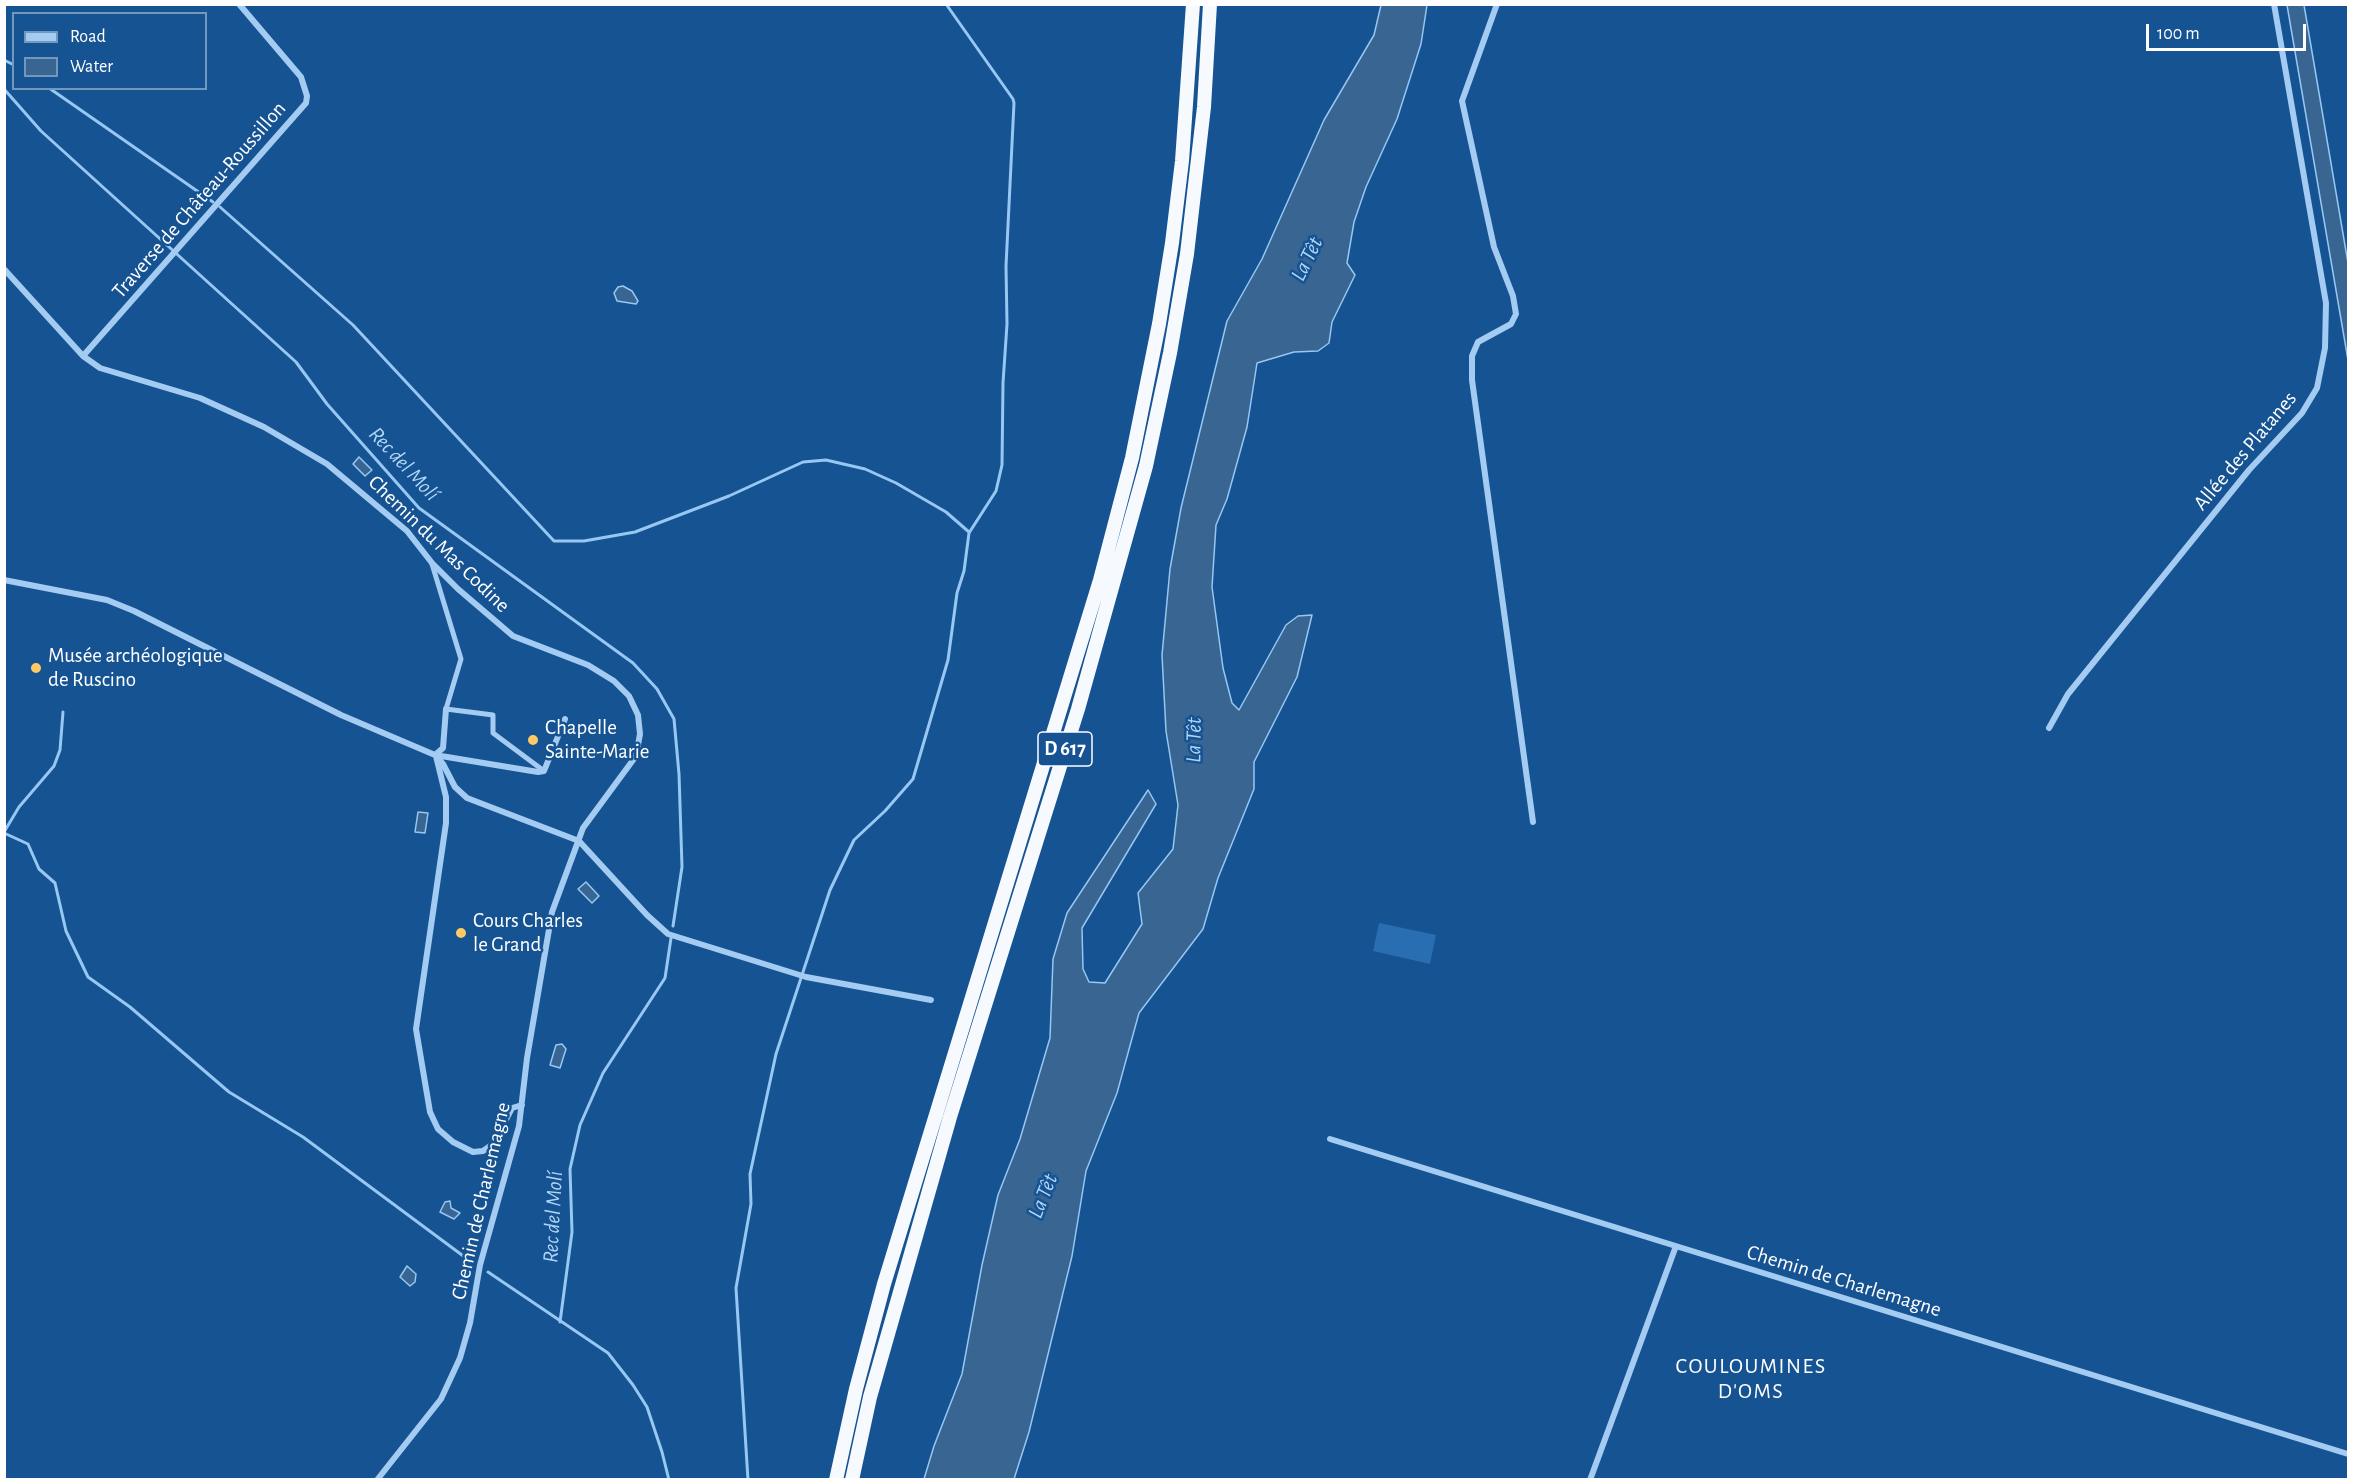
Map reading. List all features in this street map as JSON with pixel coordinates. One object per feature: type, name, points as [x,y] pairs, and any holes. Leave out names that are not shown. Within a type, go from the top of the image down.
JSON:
[{"type":"highway","name":"D 617","points":[[836,1479],[856,1389],[884,1284],[1100,580],[1132,458],[1159,324],[1172,243],[1182,161],[1193,4]]},
{"type":"highway","name":"D 617","points":[[852,1479],[870,1397],[950,1116],[1078,710],[1146,466],[1170,353],[1187,254],[1204,107],[1210,4]]},
{"type":"street","name":"Traverse de Château-Roussillon","points":[[83,356],[306,103],[307,96],[301,77],[239,4]]},
{"type":"street","points":[[1497,4],[1462,101],[1494,247],[1513,296],[1516,314],[1511,324],[1478,342],[1472,356],[1472,380],[1533,822]]},
{"type":"street","name":"Allée des Platanes","points":[[2049,728],[2068,694],[2249,470],[2302,413],[2317,388],[2325,348],[2326,303],[2274,4]]},
{"type":"street","name":"Chemin du Mas Codine","points":[[4,269],[83,356],[100,368],[200,398],[264,428],[327,464],[407,531],[432,563],[471,601],[513,636],[588,665],[614,681],[629,696],[638,715],[640,734],[636,756],[598,806],[579,841]]},
{"type":"street","points":[[432,563],[461,659],[446,709],[443,747],[435,755]]},
{"type":"street","points":[[4,580],[107,600],[134,611],[340,715],[435,755],[538,772],[544,771]]},
{"type":"street","points":[[446,709],[493,715],[492,733],[544,771]]},
{"type":"street","points":[[544,771],[565,719]]},
{"type":"street","points":[[435,755],[443,764],[455,787],[467,798],[579,841],[647,915],[671,934],[797,975],[931,1000]]},
{"type":"street","points":[[435,755],[446,797],[446,823],[416,1029],[418,1054],[430,1112],[438,1129],[453,1142],[473,1152],[483,1151],[493,1144],[512,1108],[522,1105]]},
{"type":"street","name":"Chemin de Charlemagne","points":[[377,1479],[441,1399],[460,1358],[470,1323],[480,1265],[519,1126],[527,1058],[552,912],[579,841]]},
{"type":"street","name":"Chemin de Charlemagne","points":[[1330,1138],[2349,1454]]},
{"type":"street","points":[[1590,1479],[1676,1246]]},
{"type":"shaded area","points":[[1379,923],[1436,935],[1430,964],[1373,951]]},
{"type":"water","name":"La Têt","points":[[1381,5],[1427,5],[1421,44],[1397,119],[1366,187],[1354,222],[1347,263],[1355,275],[1332,322],[1329,343],[1318,351],[1294,352],[1257,363],[1247,427],[1227,499],[1216,525],[1212,587],[1223,668],[1232,703],[1239,710],[1286,625],[1298,616],[1312,615],[1297,677],[1254,762],[1254,789],[1218,878],[1203,929],[1139,1013],[1117,1093],[1086,1171],[1072,1256],[1029,1432],[1014,1479],[924,1479],[934,1446],[962,1374],[982,1265],[998,1195],[1020,1139],[1050,1038],[1053,959],[1067,913],[1148,790],[1156,804],[1082,928],[1083,969],[1089,982],[1105,983],[1142,924],[1138,893],[1173,849],[1178,805],[1166,731],[1162,655],[1170,569],[1181,508],[1227,321],[1262,259],[1324,120],[1374,35]]},
{"type":"water","points":[[2287,5],[2304,5],[2348,263],[2348,360]]},
{"type":"water","points":[[623,286],[632,291],[638,301],[636,304],[617,301],[614,293],[618,287]]},
{"type":"water","points":[[359,457],[372,470],[365,476],[353,464]]},
{"type":"water","points":[[418,812],[428,813],[425,833],[415,832]]},
{"type":"water","points":[[586,882],[599,896],[592,903],[578,889]]},
{"type":"water","points":[[562,1044],[566,1049],[560,1068],[550,1065],[556,1045]]},
{"type":"water","points":[[450,1201],[451,1208],[460,1213],[454,1219],[440,1212],[445,1202]]},
{"type":"water","points":[[407,1266],[416,1274],[415,1282],[410,1286],[400,1277]]},
{"type":"waterway","points":[[748,1480],[736,1288],[751,1204],[750,1174],[776,1054],[830,890],[854,840],[885,811],[913,779],[948,660],[957,593],[964,571],[969,533],[996,491],[1002,465],[1003,383],[1007,324],[1006,266],[1014,103],[946,4]]},
{"type":"waterway","points":[[4,60],[12,64]]},
{"type":"waterway","name":"Rec del Molí","points":[[4,89],[41,131],[296,362],[327,404],[419,508],[633,663],[657,689],[674,719],[679,774],[682,867],[673,926]]},
{"type":"waterway","points":[[52,90],[213,202]]},
{"type":"waterway","points":[[220,207],[353,325],[554,541],[584,541],[635,532],[729,496],[803,462],[826,460],[865,469],[896,483],[946,512],[969,532]]},
{"type":"waterway","points":[[4,832],[19,807],[54,766],[60,750],[63,712]]},
{"type":"waterway","points":[[4,833],[28,844],[39,869],[55,883],[66,931],[88,977],[130,1007],[229,1092],[303,1137],[470,1261]]},
{"type":"waterway","name":"Rec del Molí","points":[[560,1322],[572,1232],[570,1169],[580,1125],[603,1073],[665,978],[671,938]]},
{"type":"waterway","name":"Rec del Molí","points":[[488,1272],[608,1353],[647,1407],[669,1480]]},
{"type":"place","name":"Musée archéologique de Ruscino","points":[[36,668]]},
{"type":"place","name":"Chapelle Sainte-Marie","points":[[533,740]]},
{"type":"place","name":"Cours Charles le Grand","points":[[461,933]]},
{"type":"district","name":"COULOUMINES D'OMS","points":[[1751,1378]]}]
